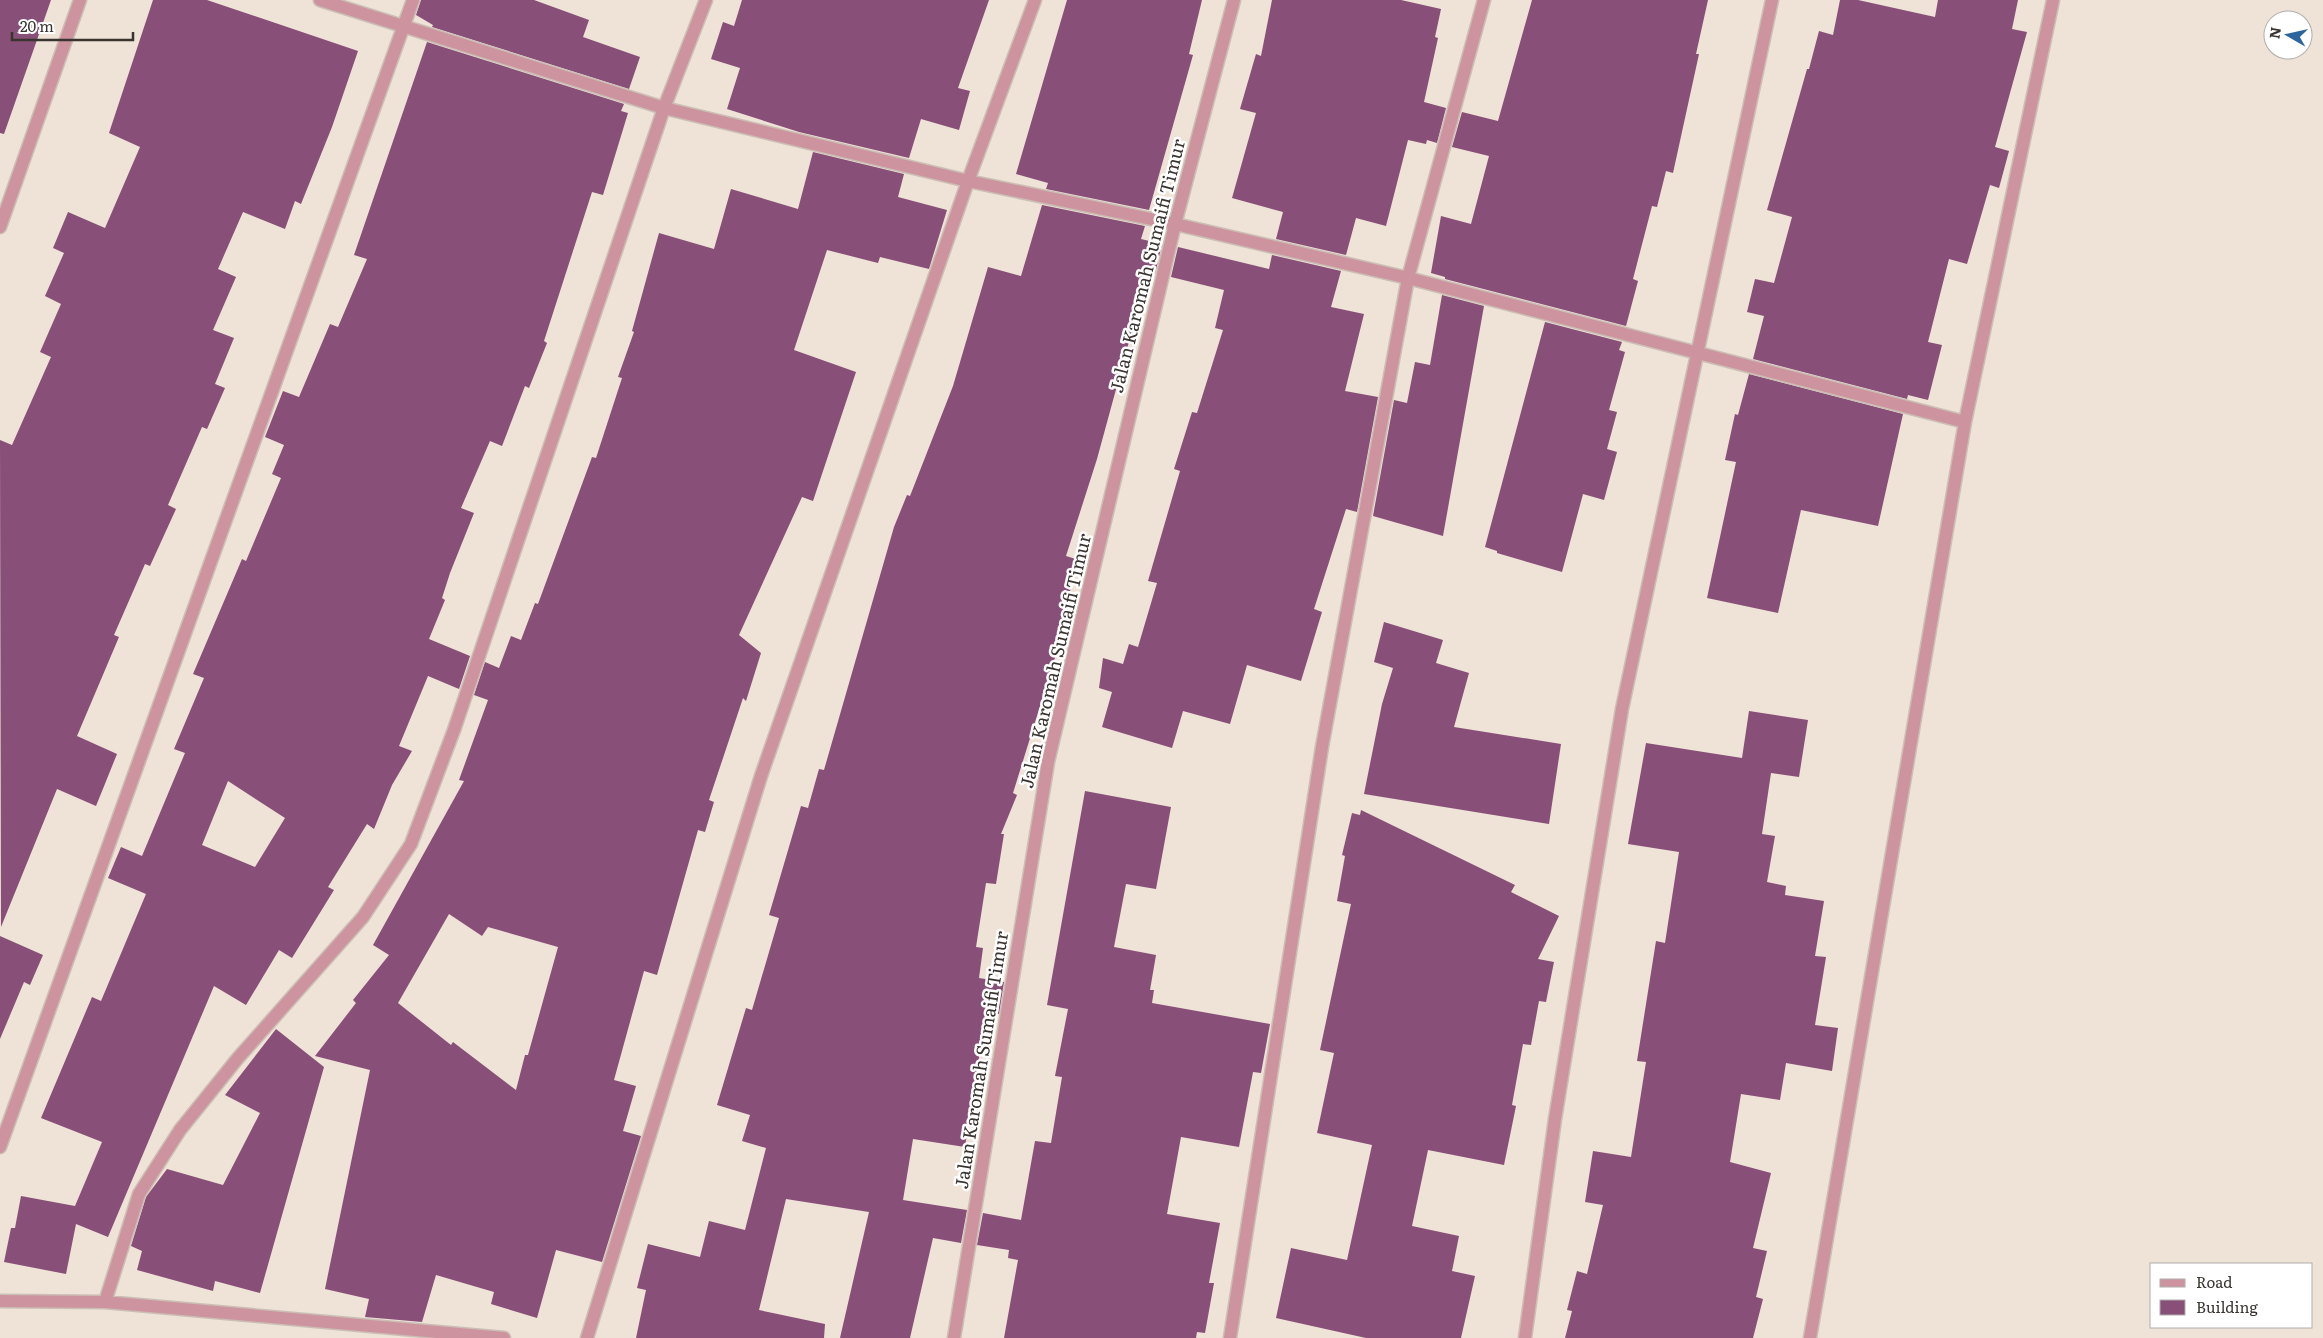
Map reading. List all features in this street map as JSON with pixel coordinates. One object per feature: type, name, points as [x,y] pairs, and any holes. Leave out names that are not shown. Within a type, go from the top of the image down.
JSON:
[{"type":"street","points":[[0,227],[3,208],[80,0]]},
{"type":"street","points":[[320,0],[664,108],[968,181],[1175,224],[1408,278],[1965,422]]},
{"type":"street","points":[[0,1147],[413,0]]},
{"type":"street","points":[[105,1302],[139,1194],[180,1130],[238,1058],[363,917],[411,844],[454,730],[664,108],[706,0]]},
{"type":"street","points":[[587,1338],[760,776],[968,181],[1035,0]]},
{"type":"street","name":"Jalan Karomah Sumaifi Timur","points":[[954,1338],[1048,762],[1175,224],[1234,0]]},
{"type":"street","points":[[1230,1338],[1322,747],[1408,278],[1484,0]]},
{"type":"street","points":[[1525,1338],[1555,1119],[1622,709],[1696,351],[1772,0]]},
{"type":"street","points":[[1810,1338],[1965,422],[2053,0]]},
{"type":"street","points":[[0,1301],[105,1302],[504,1338]]},
{"type":"building","points":[[0,0],[51,0],[4,134],[0,133]]},
{"type":"building","points":[[153,0],[207,0],[358,51],[332,127],[301,204],[295,201],[285,229],[243,212],[218,269],[236,277],[213,330],[234,338],[215,384],[225,388],[207,429],[202,427],[168,505],[176,509],[150,566],[145,564],[114,635],[119,637],[77,736],[117,754],[96,806],[57,789],[1,927],[0,440],[12,445],[51,357],[40,352],[61,304],[45,296],[64,253],[53,248],[68,212],[105,228],[140,147],[109,133]]},
{"type":"building","points":[[421,0],[534,0],[589,20],[583,37],[640,57],[629,89],[432,27],[433,25],[416,15]]},
{"type":"building","points":[[742,0],[989,0],[958,88],[970,91],[959,130],[921,119],[909,158],[799,132],[727,109],[740,68],[711,59],[723,22],[734,26]]},
{"type":"building","points":[[1067,0],[1202,0],[1189,54],[1193,55],[1149,210],[1046,189],[1048,183],[1016,174]]},
{"type":"building","points":[[1272,0],[1401,0],[1441,9],[1435,37],[1438,38],[1424,102],[1446,108],[1437,143],[1427,140],[1426,144],[1408,140],[1386,226],[1356,218],[1346,255],[1276,239],[1283,212],[1232,198],[1256,113],[1240,109],[1256,54],[1261,56]]},
{"type":"building","points":[[1532,0],[1708,0],[1696,54],[1699,54],[1673,173],[1666,171],[1657,207],[1652,206],[1633,279],[1638,281],[1626,326],[1445,279],[1445,277],[1431,273],[1441,216],[1471,224],[1489,156],[1452,147],[1462,112],[1498,121]]},
{"type":"building","points":[[1840,0],[1858,0],[1935,17],[1938,0],[2018,0],[2012,29],[2027,32],[1995,147],[2009,151],[1999,188],[1990,185],[1967,264],[1949,259],[1928,342],[1942,345],[1928,400],[1908,395],[1907,399],[1753,359],[1764,316],[1747,312],[1755,279],[1774,283],[1792,217],[1767,210],[1819,31],[1833,35]]},
{"type":"building","points":[[427,42],[624,104],[621,111],[628,113],[603,195],[592,192],[544,341],[547,343],[529,388],[525,386],[502,446],[490,441],[461,508],[474,513],[450,573],[442,598],[445,600],[429,639],[470,656],[459,689],[428,676],[399,746],[412,751],[392,785],[374,829],[367,824],[328,887],[334,890],[292,958],[279,950],[246,1005],[214,986],[108,1237],[76,1224],[66,1274],[4,1262],[11,1228],[15,1228],[21,1196],[75,1206],[102,1142],[41,1118],[92,997],[101,1001],[146,894],[108,878],[121,847],[142,856],[185,753],[174,749],[204,678],[193,674],[242,559],[246,561],[281,478],[272,474],[284,445],[265,437],[283,391],[299,397],[330,324],[338,327],[367,259],[354,255]],"holes":[[[228,781],[285,818],[255,867],[202,845]]]},
{"type":"building","points":[[813,152],[904,174],[898,197],[947,210],[929,269],[880,257],[878,263],[827,250],[794,350],[856,372],[813,501],[802,497],[739,635],[761,653],[746,701],[743,698],[709,800],[714,802],[705,832],[698,830],[657,975],[644,971],[614,1080],[636,1086],[623,1131],[641,1136],[602,1262],[556,1250],[537,1318],[491,1304],[494,1292],[436,1275],[422,1322],[365,1317],[369,1299],[325,1289],[370,1070],[315,1056],[356,1003],[353,1000],[389,955],[373,945],[464,781],[459,780],[488,700],[474,695],[485,662],[499,668],[511,636],[521,640],[535,603],[538,604],[592,457],[596,458],[622,378],[618,377],[634,332],[632,331],[659,233],[714,249],[731,189],[798,209]],"holes":[[[449,914],[482,936],[488,927],[558,947],[528,1055],[525,1055],[516,1090],[453,1042],[451,1045],[398,1003]]]},
{"type":"building","points":[[1042,205],[1145,226],[1141,239],[1162,244],[1155,274],[1148,272],[1097,459],[1066,556],[1079,560],[1055,644],[1059,645],[1013,793],[1017,795],[1001,834],[1004,834],[996,884],[986,883],[976,947],[983,948],[979,978],[1004,982],[999,1014],[986,1013],[965,1147],[913,1139],[903,1200],[967,1210],[961,1243],[933,1238],[910,1338],[840,1338],[869,1212],[786,1199],[759,1310],[825,1324],[824,1338],[636,1338],[646,1290],[637,1288],[648,1244],[700,1257],[709,1221],[745,1230],[766,1148],[742,1141],[750,1115],[717,1105],[746,1008],[752,1010],[779,918],[769,915],[801,806],[808,808],[819,769],[824,770],[894,527],[907,495],[910,496],[953,386],[988,267],[1021,276]]},
{"type":"building","points":[[1178,247],[1269,269],[1272,255],[1341,271],[1331,307],[1364,314],[1345,391],[1378,397],[1357,512],[1346,509],[1314,609],[1322,612],[1301,681],[1247,665],[1230,724],[1183,711],[1172,748],[1102,727],[1112,692],[1099,688],[1103,658],[1123,664],[1129,644],[1138,647],[1157,583],[1148,581],[1180,471],[1174,469],[1192,412],[1197,413],[1223,330],[1215,328],[1224,290],[1171,277]]},
{"type":"building","points":[[1442,295],[1484,306],[1443,536],[1373,516],[1394,400],[1407,403],[1415,362],[1430,365]]},
{"type":"building","points":[[1545,322],[1622,342],[1619,350],[1625,352],[1609,410],[1617,412],[1607,449],[1617,452],[1604,500],[1583,494],[1562,572],[1497,553],[1497,551],[1485,547]]},
{"type":"building","points":[[1749,374],[1903,414],[1878,526],[1801,510],[1778,613],[1707,598],[1736,462],[1725,460],[1735,414],[1738,415]]},
{"type":"building","points":[[1384,622],[1443,640],[1436,663],[1469,673],[1454,727],[1561,744],[1549,824],[1364,794],[1382,704],[1393,668],[1374,662]]},
{"type":"building","points":[[1749,711],[1808,720],[1799,777],[1771,773],[1762,834],[1775,836],[1767,882],[1786,886],[1785,895],[1824,901],[1815,956],[1826,957],[1815,1025],[1838,1028],[1832,1071],[1786,1063],[1780,1100],[1741,1094],[1730,1162],[1771,1173],[1753,1248],[1767,1251],[1756,1297],[1763,1299],[1753,1338],[1565,1338],[1572,1311],[1567,1310],[1577,1271],[1587,1274],[1603,1205],[1585,1202],[1593,1151],[1631,1157],[1646,1062],[1637,1061],[1656,941],[1665,943],[1679,852],[1628,844],[1646,743],[1742,758]]},
{"type":"building","points":[[1085,791],[1171,807],[1156,889],[1126,884],[1114,947],[1156,955],[1150,990],[1154,990],[1152,1003],[1270,1024],[1261,1073],[1253,1072],[1239,1147],[1181,1137],[1167,1214],[1220,1223],[1209,1283],[1214,1283],[1205,1333],[1197,1332],[1196,1338],[1004,1338],[1018,1260],[1008,1258],[1009,1250],[977,1245],[983,1213],[1021,1220],[1035,1141],[1051,1143],[1062,1077],[1055,1076],[1068,1009],[1047,1005]]},
{"type":"building","points":[[1361,810],[1515,885],[1511,892],[1559,916],[1538,959],[1554,962],[1546,1002],[1539,1001],[1531,1045],[1523,1044],[1512,1105],[1516,1106],[1504,1165],[1428,1150],[1412,1226],[1459,1236],[1452,1271],[1475,1276],[1461,1338],[1366,1338],[1276,1318],[1291,1248],[1347,1260],[1372,1145],[1317,1133],[1334,1053],[1320,1050],[1351,904],[1337,901],[1345,856],[1342,855],[1352,813],[1360,815]]},
{"type":"building","points":[[0,936],[43,955],[30,985],[24,982],[0,1039]]},
{"type":"building","points":[[276,1029],[324,1067],[260,1293],[215,1281],[213,1291],[137,1270],[142,1251],[131,1246],[146,1197],[167,1169],[223,1185],[260,1113],[225,1095]]}]
